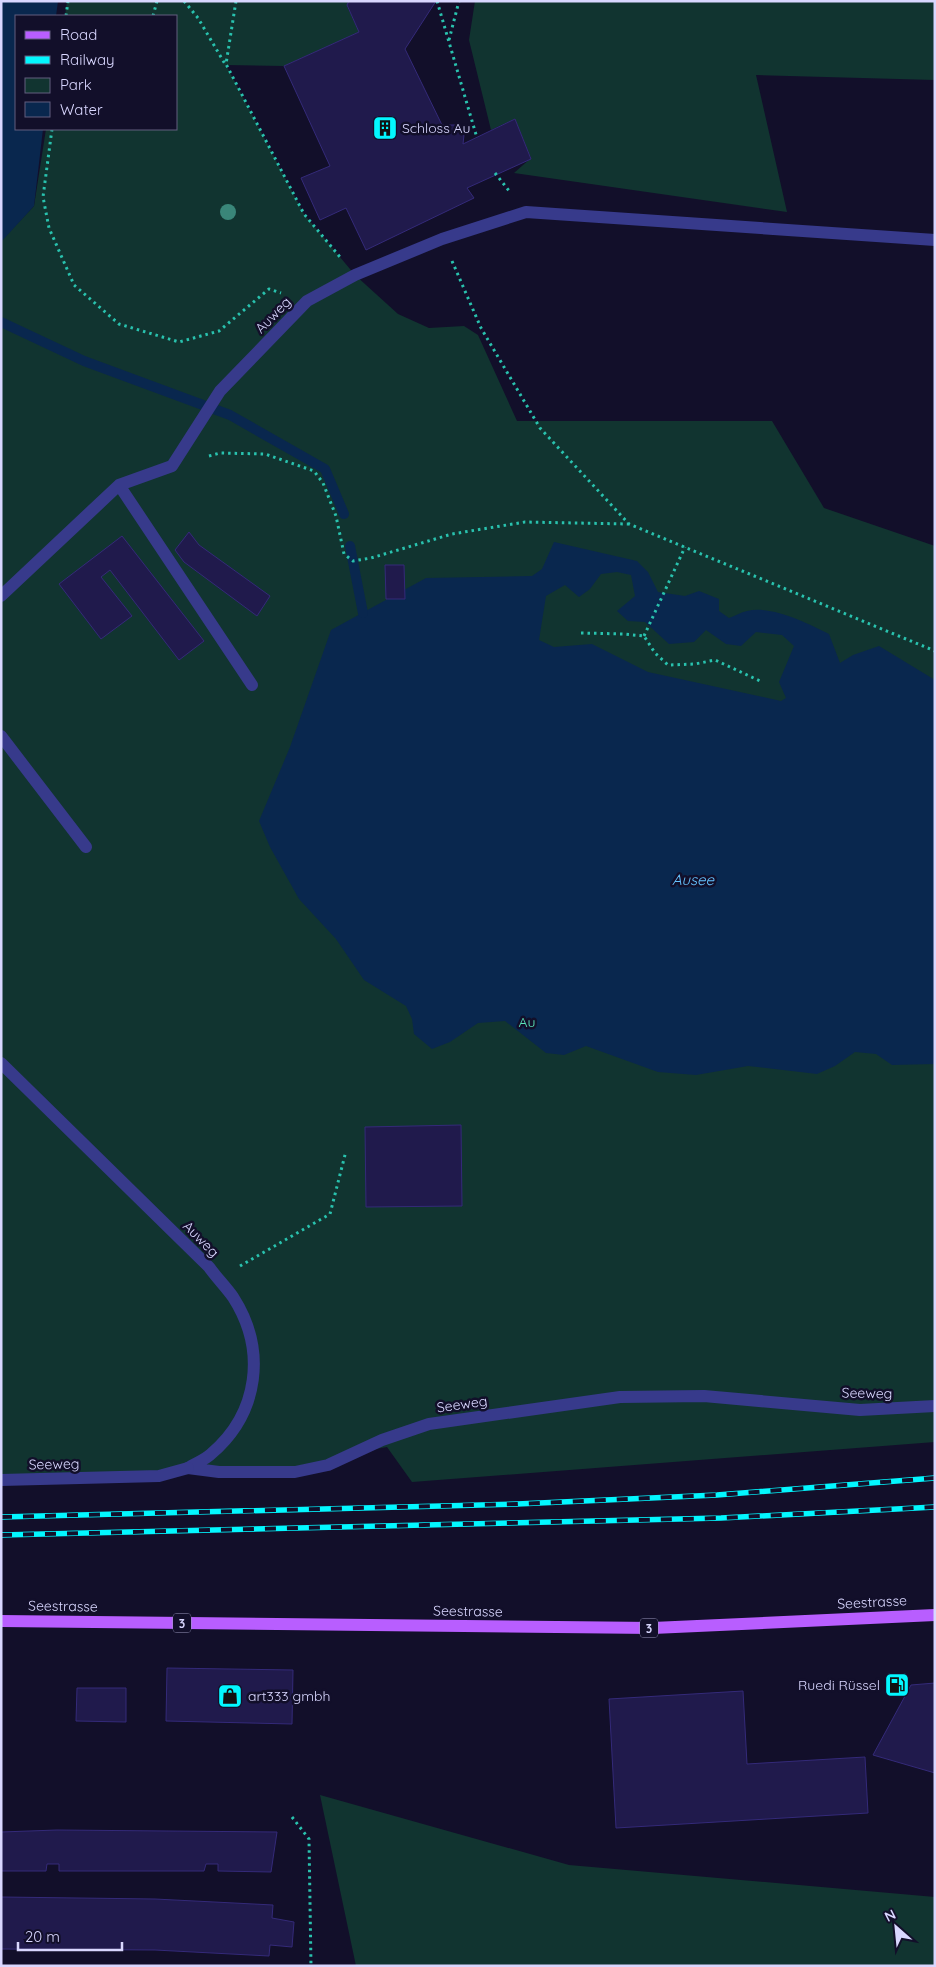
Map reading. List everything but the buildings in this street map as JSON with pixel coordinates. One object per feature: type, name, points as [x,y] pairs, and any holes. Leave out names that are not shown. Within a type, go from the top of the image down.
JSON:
[{"type":"main road","name":"Seestrasse","points":[[1,1621],[653,1628],[935,1615]]},
{"type":"street","name":"Auweg","points":[[172,466],[220,391],[307,301],[354,275],[442,239],[526,212],[935,240]]},
{"type":"street","points":[[1,596],[119,485],[172,466]]},
{"type":"street","points":[[119,485],[252,685]]},
{"type":"street","points":[[1,736],[86,847]]},
{"type":"street","name":"Auweg","points":[[1,1063],[208,1267],[233,1297],[245,1321],[252,1342],[255,1363],[253,1384],[246,1408],[232,1433],[210,1455],[188,1468]]},
{"type":"street","name":"Seeweg","points":[[1,1480],[159,1476],[188,1468],[219,1472],[295,1472],[328,1465],[382,1440],[429,1424],[620,1397],[704,1396],[860,1410],[935,1406]]},
{"type":"path","points":[[66,15],[68,1]]},
{"type":"path","points":[[152,15],[157,1]]},
{"type":"path","points":[[184,1],[198,18],[226,64],[304,214],[354,275]]},
{"type":"path","points":[[226,64],[236,1]]},
{"type":"path","points":[[437,1],[476,138]]},
{"type":"path","points":[[448,41],[459,1]]},
{"type":"path","points":[[52,130],[43,196],[49,228],[74,285],[119,324],[179,342],[219,331],[270,289],[307,301]]},
{"type":"path","points":[[442,239],[481,328],[540,428],[629,524]]},
{"type":"path","points":[[172,466],[220,452],[265,454],[314,472],[323,483],[336,516],[344,554],[353,561],[371,558],[452,534],[525,522],[629,524],[935,651]]},
{"type":"path","points":[[644,636],[685,548]]},
{"type":"path","points":[[581,633],[644,636]]},
{"type":"path","points":[[644,636],[655,653],[668,665],[696,664],[715,660],[760,681]]},
{"type":"path","points":[[218,1280],[330,1214],[346,1151]]},
{"type":"path","points":[[292,1817],[309,1839],[311,1966]]},
{"type":"green space","name":"Au","points":[[67,1],[349,1],[347,6],[359,32],[284,66],[226,65],[304,214],[355,275],[398,314],[429,328],[464,326],[478,335],[517,421],[772,421],[824,508],[935,546],[935,1442],[412,1482],[387,1447],[358,1452],[328,1465],[159,1476],[1,1480],[1,241],[34,206],[46,130],[178,130],[178,15],[65,15]]},
{"type":"green space","points":[[475,1],[935,1],[935,80],[756,75],[787,212],[514,173],[531,158],[515,119],[491,130],[469,40]]},
{"type":"green space","points":[[320,1795],[569,1865],[935,1897],[935,1966],[356,1966]]},
{"type":"water","points":[[1,1],[58,1],[56,15],[15,15],[15,130],[43,130],[34,206],[1,242]]},
{"type":"water","name":"Ausee","points":[[554,542],[637,561],[648,572],[658,592],[685,596],[699,591],[719,599],[719,611],[729,618],[757,610],[789,616],[829,634],[840,663],[853,655],[879,646],[935,680],[935,1064],[892,1065],[876,1054],[855,1052],[835,1066],[817,1074],[748,1066],[696,1075],[658,1072],[586,1046],[564,1055],[546,1053],[505,1021],[478,1023],[450,1042],[432,1049],[414,1034],[412,1019],[406,1006],[364,980],[336,939],[299,899],[270,847],[259,821],[290,747],[331,630],[426,578],[532,576],[542,569]],"holes":[[[617,572],[631,575],[635,596],[617,611],[628,621],[645,622],[669,644],[694,642],[706,630],[726,644],[741,646],[756,632],[782,635],[794,646],[779,682],[786,698],[781,701],[648,672],[592,644],[554,647],[539,640],[546,596],[565,585],[579,597],[590,589],[601,574]]]},
{"type":"waterway","points":[[1,322],[84,361],[230,415],[325,469],[344,514]]},
{"type":"waterway","points":[[350,546],[363,613]]},
{"type":"railway","points":[[1,1517],[517,1504],[717,1495],[935,1478]]},
{"type":"railway","points":[[1,1535],[721,1518],[935,1507]]},
{"type":"place","name":"Schloss Au","points":[[385,128]]},
{"type":"place","name":"Ruedi Rüssel","points":[[897,1685]]},
{"type":"place","name":"art333 gmbh","points":[[230,1696]]}]
